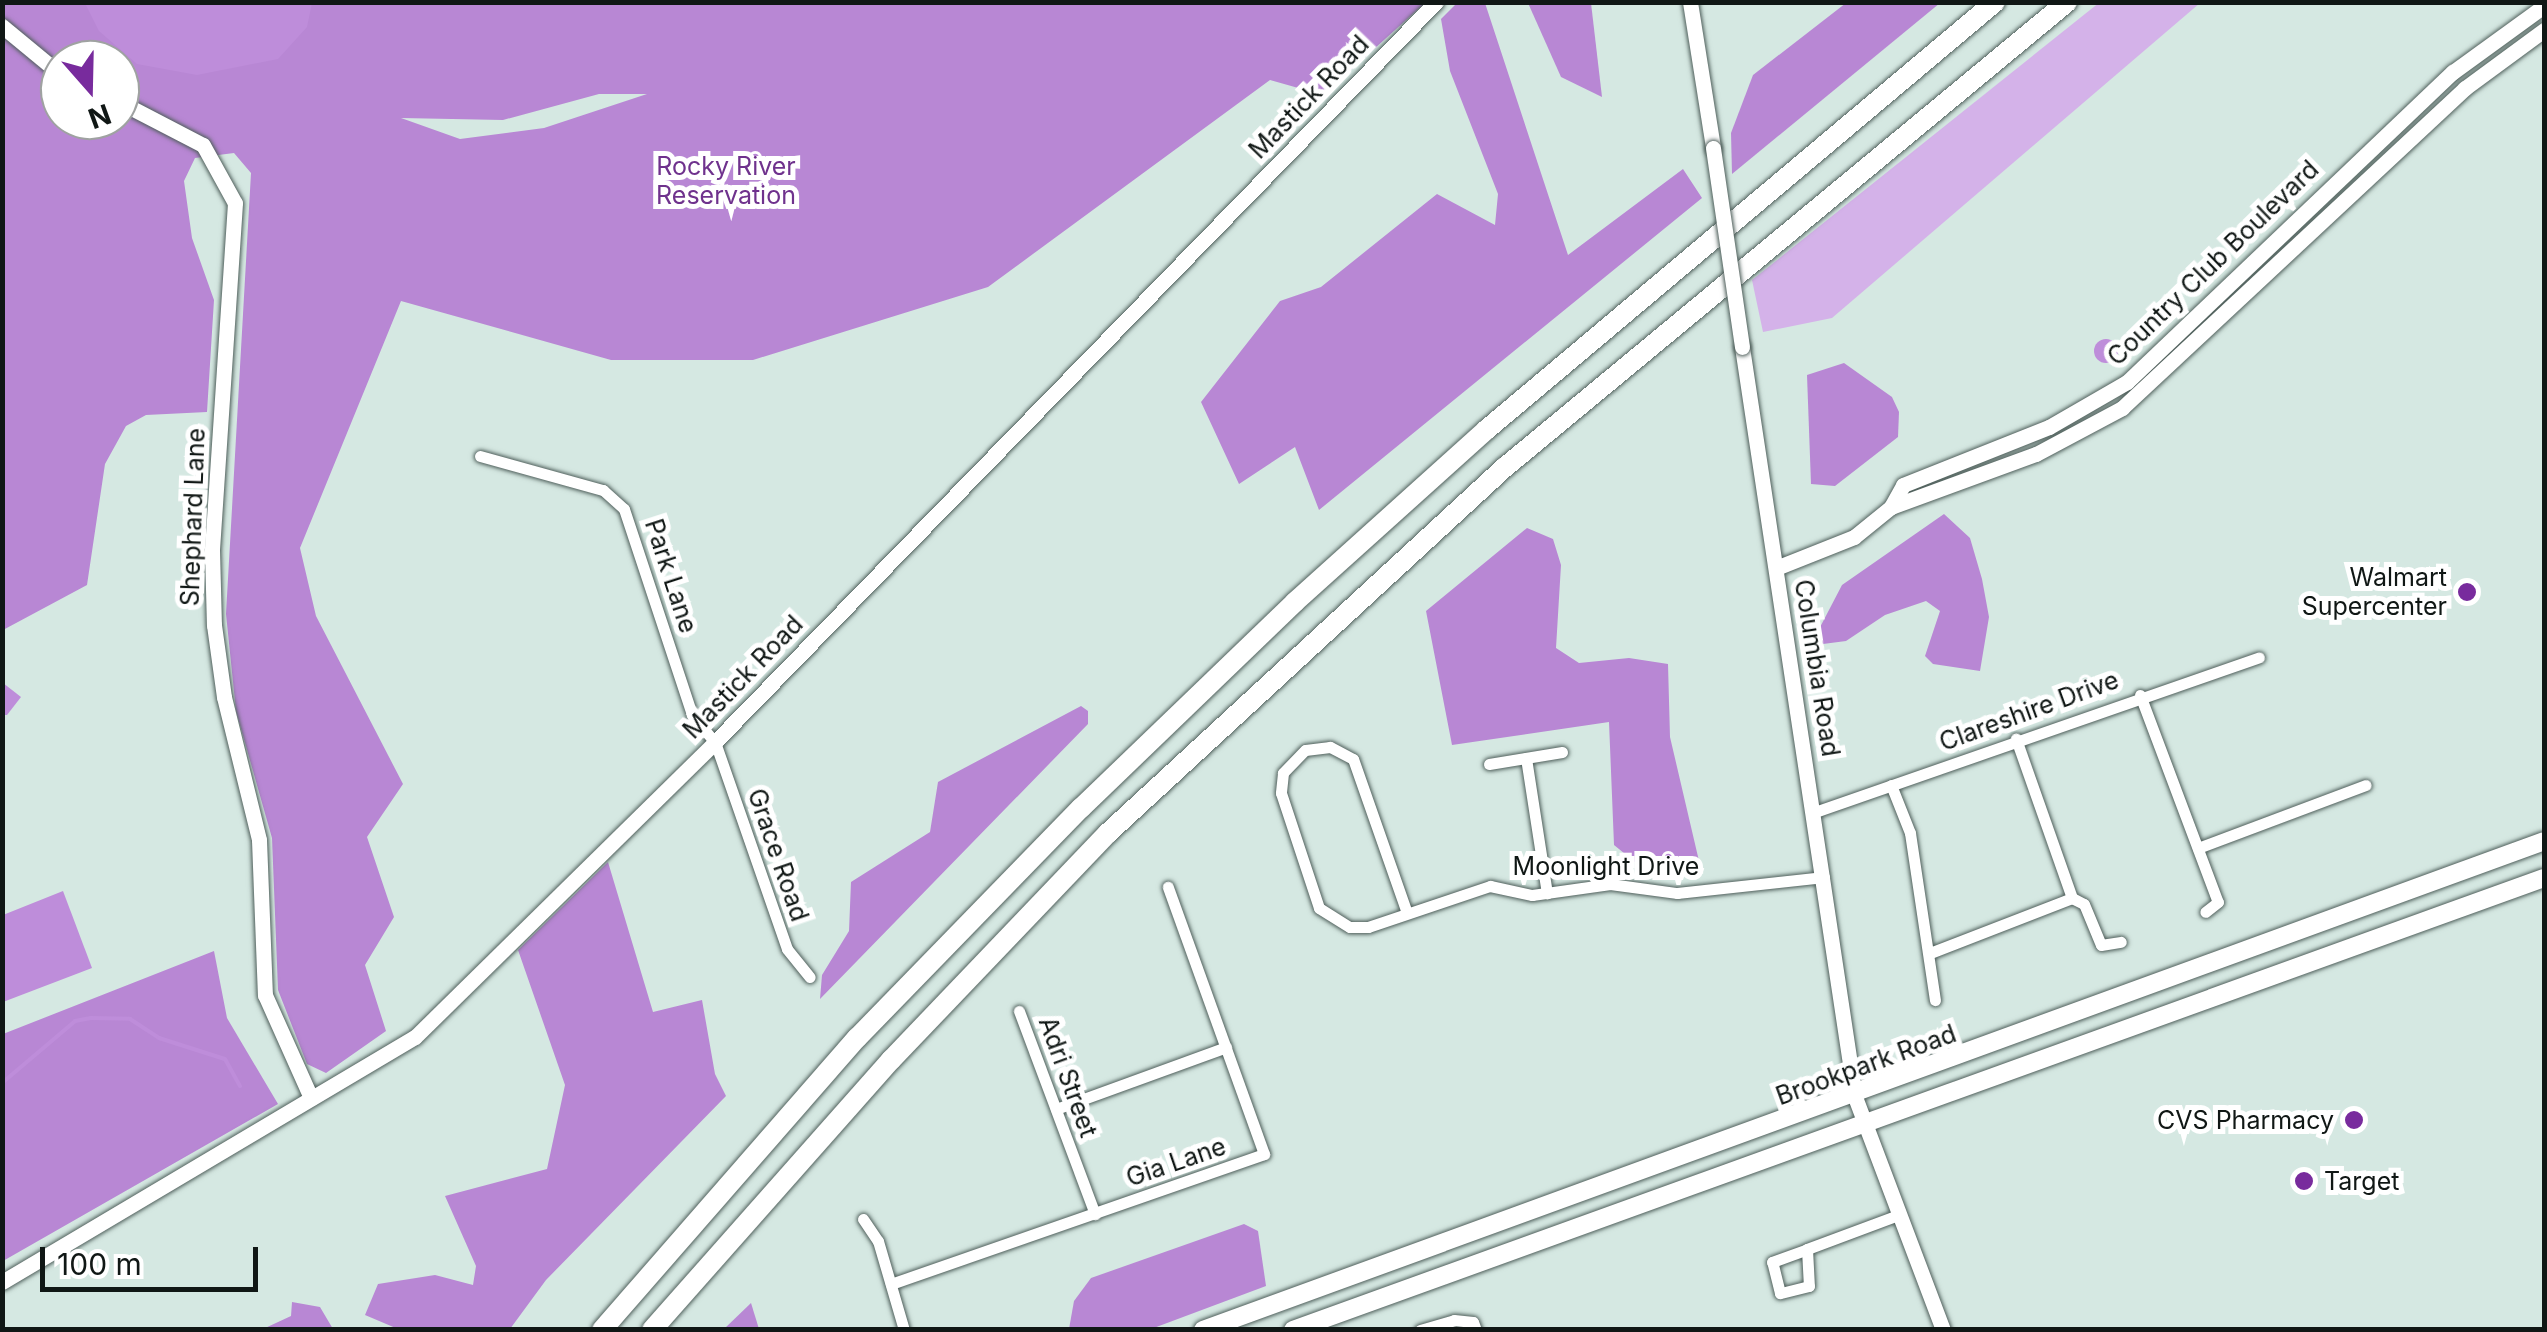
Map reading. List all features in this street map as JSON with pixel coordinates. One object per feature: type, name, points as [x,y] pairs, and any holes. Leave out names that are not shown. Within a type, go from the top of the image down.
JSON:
[{"type":"highway","points":[[602,1330],[857,1038],[1081,808],[1296,602],[1500,418],[1995,2]]},
{"type":"highway","points":[[652,1330],[891,1060],[1108,833],[1504,468],[2068,2]]},
{"type":"main road","name":"Brookpark Road","points":[[1203,1330],[1855,1097],[2544,842]]},
{"type":"main road","points":[[1293,1330],[2544,878]]},
{"type":"street","name":"Mastick Road","points":[[2,1282],[414,1037],[714,742],[1436,2]]},
{"type":"street","name":"Columbia Road","points":[[1690,2],[1855,1097],[1942,1329]]},
{"type":"street","name":"Country Club Boulevard","points":[[1891,507],[1903,485],[2050,427],[2126,382],[2453,72],[2544,6]]},
{"type":"street","points":[[2,26],[40,57]]},
{"type":"street","name":"Country Club Boulevard","points":[[1776,568],[1854,538],[1891,507],[2036,454],[2122,408],[2465,88],[2544,30]]},
{"type":"street","name":"Shephard Lane","points":[[140,112],[202,145],[235,203],[212,550],[214,625],[224,697],[259,840],[265,995],[311,1098]]},
{"type":"street","name":"Park Lane","points":[[480,456],[603,490],[624,509],[692,716],[714,742]]},
{"type":"street","name":"Clareshire Drive","points":[[1815,812],[2140,695],[2259,658]]},
{"type":"street","points":[[2140,695],[2218,902],[2205,912]]},
{"type":"street","points":[[2016,739],[2072,898],[2084,904],[2101,945],[2120,942]]},
{"type":"street","name":"Grace Road","points":[[714,742],[787,949],[810,977]]},
{"type":"street","name":"Moonlight Drive","points":[[1407,913],[1352,759],[1330,747],[1304,750],[1283,772],[1281,793],[1319,908],[1336,924],[1368,928],[1475,888],[1548,893],[1610,884],[1677,894],[1824,877]]},
{"type":"street","points":[[1489,764],[1562,752]]},
{"type":"street","points":[[1526,758],[1548,893]]},
{"type":"street","points":[[1890,785],[1910,834],[1935,1000]]},
{"type":"street","points":[[2198,848],[2366,786]]},
{"type":"street","name":"Gia Lane","points":[[891,1284],[1264,1154],[1168,887]]},
{"type":"street","points":[[1930,953],[2072,898]]},
{"type":"street","name":"Adri Street","points":[[1019,1011],[1095,1214]]},
{"type":"street","points":[[1056,1109],[1226,1048]]},
{"type":"street","points":[[1807,1249],[1809,1286],[1780,1293],[1772,1262],[1898,1215]]},
{"type":"street","points":[[864,1219],[878,1240],[904,1330]]},
{"type":"street","points":[[1420,1330],[1454,1320],[1473,1322],[1476,1330]]},
{"type":"shaded area","points":[[2100,2],[2200,3],[1832,318],[1763,332],[1752,280]]},
{"type":"shaded area","points":[[85,3],[312,3],[307,27],[278,59],[197,75],[140,65],[140,40],[109,40],[99,31]]},
{"type":"shaded area","points":[[2101,339],[2111,339],[2118,351],[2111,363],[2101,363],[2094,356],[2094,346]]},
{"type":"shaded area","points":[[3,683],[21,697],[7,715],[3,715]]},
{"type":"shaded area","points":[[63,891],[92,968],[3,1002],[3,915]]},
{"type":"green space","name":"Rocky River Reservation","points":[[3,3],[1425,3],[1323,95],[1270,80],[988,287],[753,360],[611,360],[401,301],[300,548],[316,616],[403,784],[367,837],[394,917],[365,965],[386,1031],[326,1073],[307,1064],[278,990],[272,838],[236,711],[226,614],[251,173],[234,153],[195,158],[184,181],[192,238],[214,300],[207,412],[146,415],[126,426],[105,464],[87,585],[3,630]],"holes":[[[599,94],[647,94],[544,128],[460,139],[401,118],[503,120]]]},
{"type":"green space","points":[[1457,3],[1485,3],[1568,255],[1683,169],[1702,198],[1319,510],[1295,447],[1239,484],[1201,402],[1280,301],[1321,287],[1437,194],[1495,225],[1498,194],[1450,71],[1441,19]]},
{"type":"green space","points":[[1528,3],[1591,3],[1602,97],[1561,77]]},
{"type":"green space","points":[[1846,3],[1940,3],[1732,174],[1731,133],[1753,75]]},
{"type":"green space","points":[[1844,363],[1892,397],[1899,412],[1898,437],[1835,486],[1811,484],[1807,375]]},
{"type":"green space","points":[[1944,514],[1970,538],[1982,579],[1989,617],[1980,671],[1933,664],[1925,656],[1940,611],[1926,601],[1885,615],[1846,641],[1823,644],[1817,633],[1842,585]]},
{"type":"green space","points":[[1527,528],[1553,539],[1561,565],[1556,648],[1579,663],[1629,658],[1668,664],[1670,737],[1699,861],[1656,879],[1614,845],[1609,722],[1452,745],[1426,611]]},
{"type":"green space","points":[[1081,706],[1088,711],[1088,724],[820,999],[822,975],[849,931],[851,882],[930,832],[938,782]]},
{"type":"green space","points":[[608,862],[653,1012],[702,1000],[715,1074],[726,1096],[546,1280],[510,1329],[398,1329],[365,1315],[378,1284],[435,1275],[473,1285],[476,1266],[445,1196],[547,1169],[565,1085],[518,950]]},
{"type":"green space","points":[[214,951],[227,1018],[278,1104],[3,1261],[3,1034]]},
{"type":"green space","points":[[1244,1224],[1258,1231],[1266,1286],[1151,1329],[1069,1329],[1074,1301],[1091,1278]]},
{"type":"green space","points":[[292,1302],[320,1307],[333,1329],[263,1329],[291,1316]]},
{"type":"green space","points":[[751,1303],[759,1329],[724,1329]]},
{"type":"waterway","points":[[2,1083],[75,1021],[91,1018],[130,1019],[159,1038],[225,1059],[240,1086]]},
{"type":"place","name":"Walmart Supercenter","points":[[2467,592]]},
{"type":"place","name":"CVS Pharmacy","points":[[2354,1120]]},
{"type":"place","name":"Target","points":[[2304,1181]]}]
